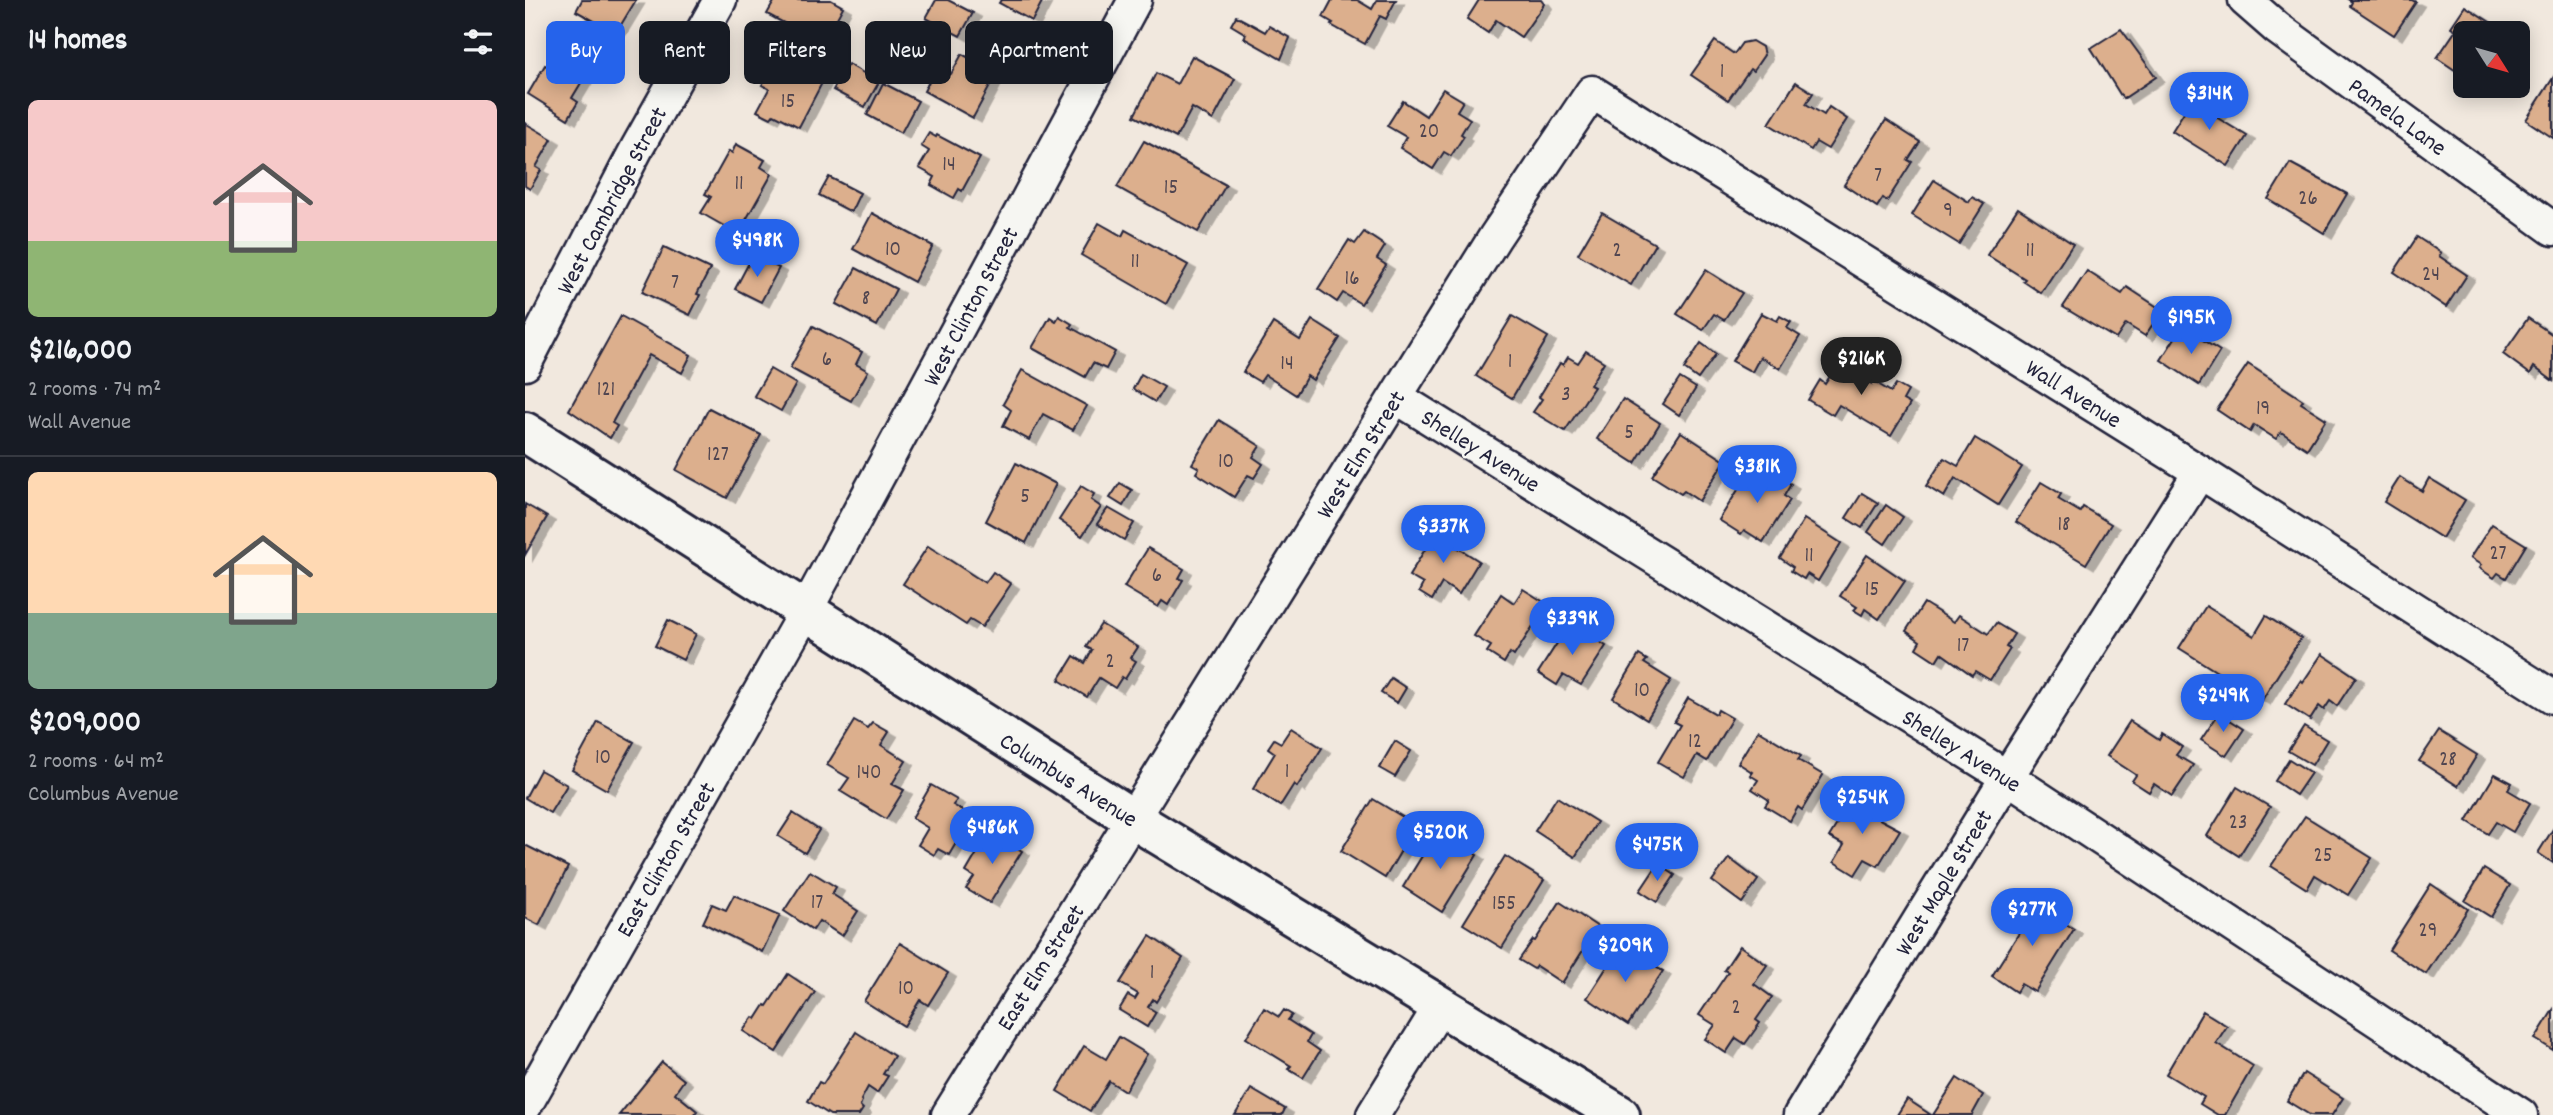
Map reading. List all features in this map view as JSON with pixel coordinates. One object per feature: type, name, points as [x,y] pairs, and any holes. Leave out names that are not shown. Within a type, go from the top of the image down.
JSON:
[{"type":"street","name":"West Cambridge Street","points":[[525,364],[638,148],[720,0]]},
{"type":"street","name":"West Clinton Street","points":[[805,612],[1135,0]]},
{"type":"street","name":"Pamela Lane","points":[[2245,0],[2277,28],[2553,229]]},
{"type":"street","name":"West Elm Street","points":[[1133,819],[1495,237],[1592,92]]},
{"type":"street","name":"Wall Avenue","points":[[1592,92],[2200,472],[2553,697]]},
{"type":"street","name":"Shelley Avenue","points":[[1397,397],[2007,777],[2521,1115]]},
{"type":"street","name":"Columbus Avenue","points":[[525,432],[1133,819],[1620,1115]]},
{"type":"street","name":"West Maple Street","points":[[1800,1115],[2007,777],[2200,472]]},
{"type":"street","name":"East Clinton Street","points":[[525,1106],[805,612]]},
{"type":"street","name":"East Elm Street","points":[[948,1115],[1133,819]]},
{"type":"street","points":[[1373,1115],[1441,1005]]},
{"type":"building","points":[[582,0],[636,0],[623,21],[594,21],[576,11]]},
{"type":"building","points":[[775,0],[831,0],[843,7],[835,21],[780,21],[767,14]]},
{"type":"building","points":[[936,0],[948,0],[973,13],[968,21],[965,21],[960,36],[951,31],[951,21],[932,21],[926,18]]},
{"type":"building","points":[[1001,0],[1043,0],[1032,21],[999,3]]},
{"type":"building","points":[[1332,0],[1357,0],[1372,9],[1377,0],[1396,0],[1386,19],[1380,16],[1365,44],[1331,25],[1333,23],[1323,17]]},
{"type":"building","points":[[1479,0],[1541,0],[1544,4],[1521,37],[1496,20],[1488,33],[1467,19]]},
{"type":"building","points":[[2349,0],[2416,2],[2394,35],[2350,6],[2352,2]]},
{"type":"building","points":[[2465,6],[2488,21],[2455,21]]},
{"type":"building","points":[[1236,16],[1265,32],[1269,26],[1290,38],[1281,59],[1244,38],[1246,34],[1231,25]]},
{"type":"building","points":[[2121,29],[2156,77],[2123,99],[2091,48]]},
{"type":"building","points":[[2453,34],[2453,69],[2437,58]]},
{"type":"building","points":[[1715,41],[1734,54],[1742,43],[1752,41],[1762,47],[1764,55],[1753,71],[1750,69],[1728,100],[1691,75]]},
{"type":"building","points":[[962,54],[965,56],[965,84],[991,84],[973,118],[924,91],[928,84],[951,84],[951,74]]},
{"type":"building","points":[[1192,56],[1235,79],[1213,120],[1192,108],[1176,138],[1134,116],[1156,73],[1177,84]]},
{"type":"building","points":[[545,65],[546,84],[580,84],[572,98],[578,102],[568,119],[528,94]]},
{"type":"building","points":[[851,66],[865,74],[865,84],[878,84],[865,107],[833,90],[836,84],[851,84]]},
{"type":"building","points":[[2553,78],[2553,138],[2526,120]]},
{"type":"building","points":[[1796,82],[1813,93],[1806,104],[1824,115],[1829,107],[1847,119],[1828,149],[1816,142],[1811,150],[1769,124]]},
{"type":"building","points":[[821,84],[799,127],[774,114],[771,118],[757,111],[769,89],[762,85]]},
{"type":"building","points":[[882,84],[918,101],[901,133],[867,115]]},
{"type":"building","points":[[1443,89],[1463,101],[1457,111],[1470,119],[1461,134],[1464,136],[1451,156],[1444,152],[1433,169],[1400,148],[1406,137],[1387,126],[1403,101],[1426,116]]},
{"type":"building","points":[[2194,96],[2220,112],[2216,117],[2247,136],[2228,166],[2172,131]]},
{"type":"building","points":[[1886,120],[1920,142],[1908,160],[1912,162],[1887,201],[1883,198],[1877,207],[1844,185]]},
{"type":"building","points":[[525,123],[552,139],[536,167],[541,170],[530,189],[525,186]]},
{"type":"building","points":[[929,133],[980,158],[962,191],[959,189],[954,198],[931,185],[935,177],[919,168],[929,151],[921,146]]},
{"type":"building","points":[[1144,141],[1226,185],[1198,232],[1117,187]]},
{"type":"building","points":[[736,144],[765,160],[761,167],[772,174],[738,234],[701,213],[711,197],[705,194],[729,151],[732,153]]},
{"type":"building","points":[[2290,163],[2347,194],[2324,233],[2268,199]]},
{"type":"building","points":[[829,177],[860,193],[851,212],[819,195]]},
{"type":"building","points":[[1934,180],[1969,202],[1972,197],[1984,204],[1959,244],[1912,215]]},
{"type":"building","points":[[2018,208],[2073,244],[2041,293],[2023,281],[2025,279],[1987,255]]},
{"type":"building","points":[[872,213],[933,246],[914,282],[853,249]]},
{"type":"building","points":[[1602,213],[1655,244],[1631,285],[1578,254]]},
{"type":"building","points":[[1099,223],[1122,236],[1125,230],[1188,265],[1166,304],[1081,255]]},
{"type":"building","points":[[1364,232],[1385,246],[1377,259],[1386,265],[1361,304],[1343,293],[1337,302],[1318,289],[1349,240],[1355,244]]},
{"type":"building","points":[[2417,237],[2467,275],[2446,307],[2394,272]]},
{"type":"building","points":[[664,247],[710,269],[690,315],[642,292]]},
{"type":"building","points":[[753,255],[779,268],[761,302],[735,289]]},
{"type":"building","points":[[856,268],[896,289],[877,326],[836,304]]},
{"type":"building","points":[[1706,270],[1742,293],[1724,320],[1714,314],[1703,330],[1677,314]]},
{"type":"building","points":[[2087,271],[2122,294],[2127,287],[2162,310],[2145,336],[2126,324],[2116,339],[2063,307]]},
{"type":"building","points":[[1761,313],[1777,321],[1780,316],[1791,322],[1787,328],[1800,336],[1780,369],[1760,357],[1752,372],[1732,361]]},
{"type":"building","points":[[621,316],[691,355],[682,373],[649,355],[612,423],[617,426],[610,438],[569,410]]},
{"type":"building","points":[[1059,316],[1072,324],[1070,327],[1115,352],[1106,369],[1093,363],[1085,377],[1032,348],[1050,317],[1056,321]]},
{"type":"building","points":[[1512,316],[1548,337],[1512,398],[1476,376]]},
{"type":"building","points":[[2528,318],[2553,335],[2553,381],[2534,367],[2530,374],[2503,354]]},
{"type":"building","points":[[1312,320],[1340,338],[1313,380],[1307,376],[1296,395],[1265,375],[1260,382],[1243,372],[1273,323],[1300,340]]},
{"type":"building","points":[[813,326],[862,352],[856,364],[868,371],[851,401],[790,368]]},
{"type":"building","points":[[2182,327],[2220,351],[2199,385],[2161,360]]},
{"type":"building","points":[[1701,343],[1716,354],[1698,379],[1684,369]]},
{"type":"building","points":[[1586,351],[1604,362],[1590,385],[1594,387],[1565,431],[1533,412],[1560,363],[1563,365],[1568,357],[1578,363]]},
{"type":"building","points":[[1844,354],[1862,366],[1856,375],[1891,392],[1896,384],[1908,391],[1903,400],[1910,404],[1891,436],[1839,405],[1833,415],[1808,400],[1820,380],[1825,384]]},
{"type":"building","points":[[2248,364],[2303,400],[2301,403],[2326,419],[2307,449],[2281,432],[2276,439],[2254,425],[2250,432],[2217,410]]},
{"type":"building","points":[[770,369],[796,384],[781,411],[754,396]]},
{"type":"building","points":[[1022,370],[1087,406],[1073,430],[1043,414],[1029,440],[1003,426],[1011,410],[1003,404]]},
{"type":"building","points":[[1141,374],[1164,387],[1155,402],[1133,389]]},
{"type":"building","points":[[1680,378],[1696,388],[1679,415],[1663,404]]},
{"type":"building","points":[[1623,399],[1660,423],[1635,463],[1597,439]]},
{"type":"building","points":[[709,408],[761,435],[727,498],[676,470]]},
{"type":"building","points":[[1219,420],[1260,446],[1253,457],[1263,464],[1254,478],[1248,475],[1234,497],[1196,473],[1199,468],[1192,464]]},
{"type":"building","points":[[1681,432],[1725,461],[1699,501],[1684,491],[1681,494],[1652,476]]},
{"type":"building","points":[[1975,438],[2022,467],[1998,505],[1955,478],[1944,497],[1926,486],[1944,458],[1958,466]]},
{"type":"building","points":[[1016,463],[1056,484],[1026,543],[986,521]]},
{"type":"building","points":[[1767,468],[1791,484],[1784,496],[1790,500],[1763,542],[1744,530],[1741,534],[1719,520],[1748,474],[1759,481]]},
{"type":"building","points":[[2400,477],[2422,491],[2429,478],[2465,500],[2442,538],[2384,502]]},
{"type":"building","points":[[2041,482],[2061,494],[2058,499],[2080,512],[2083,507],[2111,524],[2086,564],[2016,522]]},
{"type":"building","points":[[1120,483],[1132,490],[1123,506],[1110,498]]},
{"type":"building","points":[[1081,486],[1094,494],[1091,500],[1101,507],[1082,536],[1059,520]]},
{"type":"building","points":[[1862,493],[1878,503],[1862,528],[1846,518]]},
{"type":"building","points":[[525,504],[547,517],[525,555]]},
{"type":"building","points":[[1886,505],[1903,517],[1885,544],[1868,532]]},
{"type":"building","points":[[1108,508],[1134,523],[1124,540],[1097,524]]},
{"type":"building","points":[[1804,519],[1841,543],[1818,581],[1807,574],[1804,579],[1791,571],[1793,567],[1780,558]]},
{"type":"building","points":[[2492,524],[2526,545],[2506,578],[2498,573],[2494,578],[2470,558]]},
{"type":"building","points":[[1439,526],[1456,536],[1452,544],[1479,561],[1459,594],[1442,583],[1432,600],[1419,592],[1423,584],[1409,576]]},
{"type":"building","points":[[928,546],[985,583],[993,572],[1011,584],[982,627],[970,620],[966,625],[903,584]]},
{"type":"building","points":[[1148,548],[1184,569],[1179,578],[1183,580],[1168,605],[1162,601],[1158,607],[1124,587]]},
{"type":"building","points":[[1867,555],[1905,581],[1879,619],[1865,609],[1862,615],[1854,610],[1857,607],[1840,596]]},
{"type":"building","points":[[1523,589],[1547,604],[1514,656],[1510,653],[1504,663],[1487,652],[1491,646],[1474,636],[1501,594],[1514,603]]},
{"type":"building","points":[[1924,603],[1954,622],[1959,615],[1988,634],[1996,623],[2014,634],[2006,647],[2010,649],[1990,680],[1975,671],[1972,675],[1941,653],[1936,661],[1916,648],[1920,641],[1906,631]]},
{"type":"building","points":[[2206,606],[2254,636],[2266,616],[2301,638],[2262,700],[2179,648]]},
{"type":"building","points":[[668,620],[696,634],[683,660],[655,646]]},
{"type":"building","points":[[1570,623],[1606,646],[1581,685],[1563,675],[1557,685],[1538,673]]},
{"type":"building","points":[[1101,624],[1138,647],[1131,658],[1136,661],[1125,679],[1122,677],[1115,688],[1099,678],[1087,697],[1059,680],[1074,656],[1085,663],[1092,650],[1086,647]]},
{"type":"building","points":[[2322,654],[2356,677],[2337,706],[2330,701],[2324,710],[2319,706],[2310,720],[2285,704]]},
{"type":"building","points":[[1639,655],[1647,660],[1644,663],[1671,680],[1647,719],[1613,698]]},
{"type":"building","points":[[1391,678],[1406,688],[1397,703],[1381,693]]},
{"type":"building","points":[[1688,698],[1716,714],[1718,710],[1732,718],[1707,761],[1697,755],[1684,777],[1658,762],[1680,725],[1674,722]]},
{"type":"building","points":[[2219,713],[2244,729],[2226,756],[2201,740]]},
{"type":"building","points":[[854,721],[868,729],[873,723],[889,732],[881,745],[906,761],[892,784],[904,790],[886,819],[840,791],[849,778],[827,765]]},
{"type":"building","points":[[2130,721],[2159,740],[2162,734],[2182,747],[2176,755],[2193,765],[2172,796],[2154,784],[2149,792],[2132,781],[2136,775],[2107,756]]},
{"type":"building","points":[[598,722],[634,742],[607,790],[572,770]]},
{"type":"building","points":[[2304,726],[2327,740],[2312,765],[2288,751]]},
{"type":"building","points":[[1291,728],[1322,748],[1297,787],[1294,784],[1280,806],[1253,789],[1275,753],[1268,748],[1274,739],[1281,743]]},
{"type":"building","points":[[1758,730],[1801,756],[1798,760],[1823,775],[1802,810],[1798,807],[1790,821],[1765,806],[1769,800],[1752,789],[1758,780],[1750,775],[1752,772],[1738,763]]},
{"type":"building","points":[[2439,731],[2477,755],[2458,786],[2419,761]]},
{"type":"building","points":[[1395,741],[1411,751],[1395,777],[1379,768]]},
{"type":"building","points":[[2289,759],[2311,773],[2296,795],[2275,781]]},
{"type":"building","points":[[540,770],[567,785],[550,813],[525,798]]},
{"type":"building","points":[[2495,774],[2512,783],[2508,790],[2530,803],[2513,832],[2496,822],[2488,834],[2467,821]]},
{"type":"building","points":[[931,785],[957,800],[953,805],[972,816],[949,855],[938,849],[934,855],[918,845],[928,828],[912,818]]},
{"type":"building","points":[[2237,787],[2270,807],[2239,856],[2207,836]]},
{"type":"building","points":[[1855,795],[1876,808],[1872,815],[1900,830],[1878,866],[1865,859],[1855,875],[1834,862],[1844,845],[1829,837]]},
{"type":"building","points":[[1557,797],[1597,822],[1575,857],[1535,831]]},
{"type":"building","points":[[1373,799],[1416,825],[1385,878],[1341,851]]},
{"type":"building","points":[[793,813],[819,830],[805,853],[778,836]]},
{"type":"building","points":[[2305,816],[2372,858],[2348,895],[2315,875],[2307,889],[2271,866]]},
{"type":"building","points":[[2553,829],[2553,863],[2538,853]]},
{"type":"building","points":[[1438,830],[1477,855],[1442,912],[1403,887]]},
{"type":"building","points":[[990,831],[1022,851],[990,903],[966,889],[974,877],[966,872]]},
{"type":"building","points":[[525,845],[568,867],[539,925],[525,918]]},
{"type":"building","points":[[1505,856],[1544,880],[1502,948],[1463,924]]},
{"type":"building","points":[[1729,858],[1758,880],[1742,903],[1712,881]]},
{"type":"building","points":[[1658,864],[1675,875],[1657,902],[1640,891]]},
{"type":"building","points":[[2484,869],[2510,885],[2491,917],[2465,901]]},
{"type":"building","points":[[810,871],[836,887],[832,894],[858,911],[842,936],[819,921],[813,930],[784,911]]},
{"type":"building","points":[[2431,884],[2468,909],[2426,974],[2389,950]]},
{"type":"building","points":[[734,895],[780,915],[762,952],[703,923],[712,904],[726,910]]},
{"type":"building","points":[[2028,898],[2074,929],[2035,992],[2021,984],[2016,992],[1992,976],[2019,933],[2010,927]]},
{"type":"building","points":[[1560,902],[1598,927],[1562,983],[1536,966],[1534,969],[1519,960]]},
{"type":"building","points":[[1150,936],[1183,958],[1156,1002],[1153,999],[1148,1007],[1156,1012],[1147,1027],[1119,1010],[1128,995],[1135,999],[1138,994],[1120,983]]},
{"type":"building","points":[[1623,942],[1637,951],[1634,956],[1663,971],[1628,1025],[1587,998]]},
{"type":"building","points":[[900,943],[948,973],[928,1005],[920,1000],[904,1026],[864,1001]]},
{"type":"building","points":[[1740,946],[1767,965],[1754,984],[1772,997],[1756,1020],[1760,1023],[1745,1044],[1736,1038],[1726,1053],[1705,1039],[1715,1025],[1699,1015],[1728,972],[1724,970]]},
{"type":"building","points":[[788,974],[815,992],[776,1052],[743,1031],[753,1017],[756,1019],[765,1005],[767,1006]]},
{"type":"building","points":[[1264,1008],[1279,1017],[1284,1010],[1292,1015],[1288,1020],[1311,1035],[1307,1042],[1320,1051],[1303,1078],[1288,1069],[1291,1066],[1246,1038]]},
{"type":"building","points":[[2553,1010],[2553,1050],[2535,1039]]},
{"type":"building","points":[[2203,1011],[2227,1026],[2216,1043],[2253,1066],[2225,1115],[2218,1115],[2200,1104],[2204,1097],[2166,1074]]},
{"type":"building","points":[[856,1032],[894,1056],[883,1074],[888,1076],[877,1093],[868,1087],[861,1100],[860,1106],[863,1109],[859,1115],[830,1115],[808,1101],[819,1082],[823,1084]]},
{"type":"building","points":[[1119,1037],[1147,1054],[1125,1091],[1109,1081],[1090,1111],[1057,1091],[1084,1046],[1106,1059]]},
{"type":"building","points":[[662,1062],[684,1080],[675,1093],[697,1111],[694,1115],[619,1115]]},
{"type":"building","points":[[2304,1073],[2343,1098],[2332,1115],[2310,1115],[2287,1101]]},
{"type":"building","points":[[1957,1078],[1983,1095],[1972,1115],[1933,1115]]},
{"type":"building","points":[[1251,1089],[1285,1109],[1282,1115],[1235,1115]]},
{"type":"building","points":[[1907,1099],[1931,1115],[1897,1115]]}]
